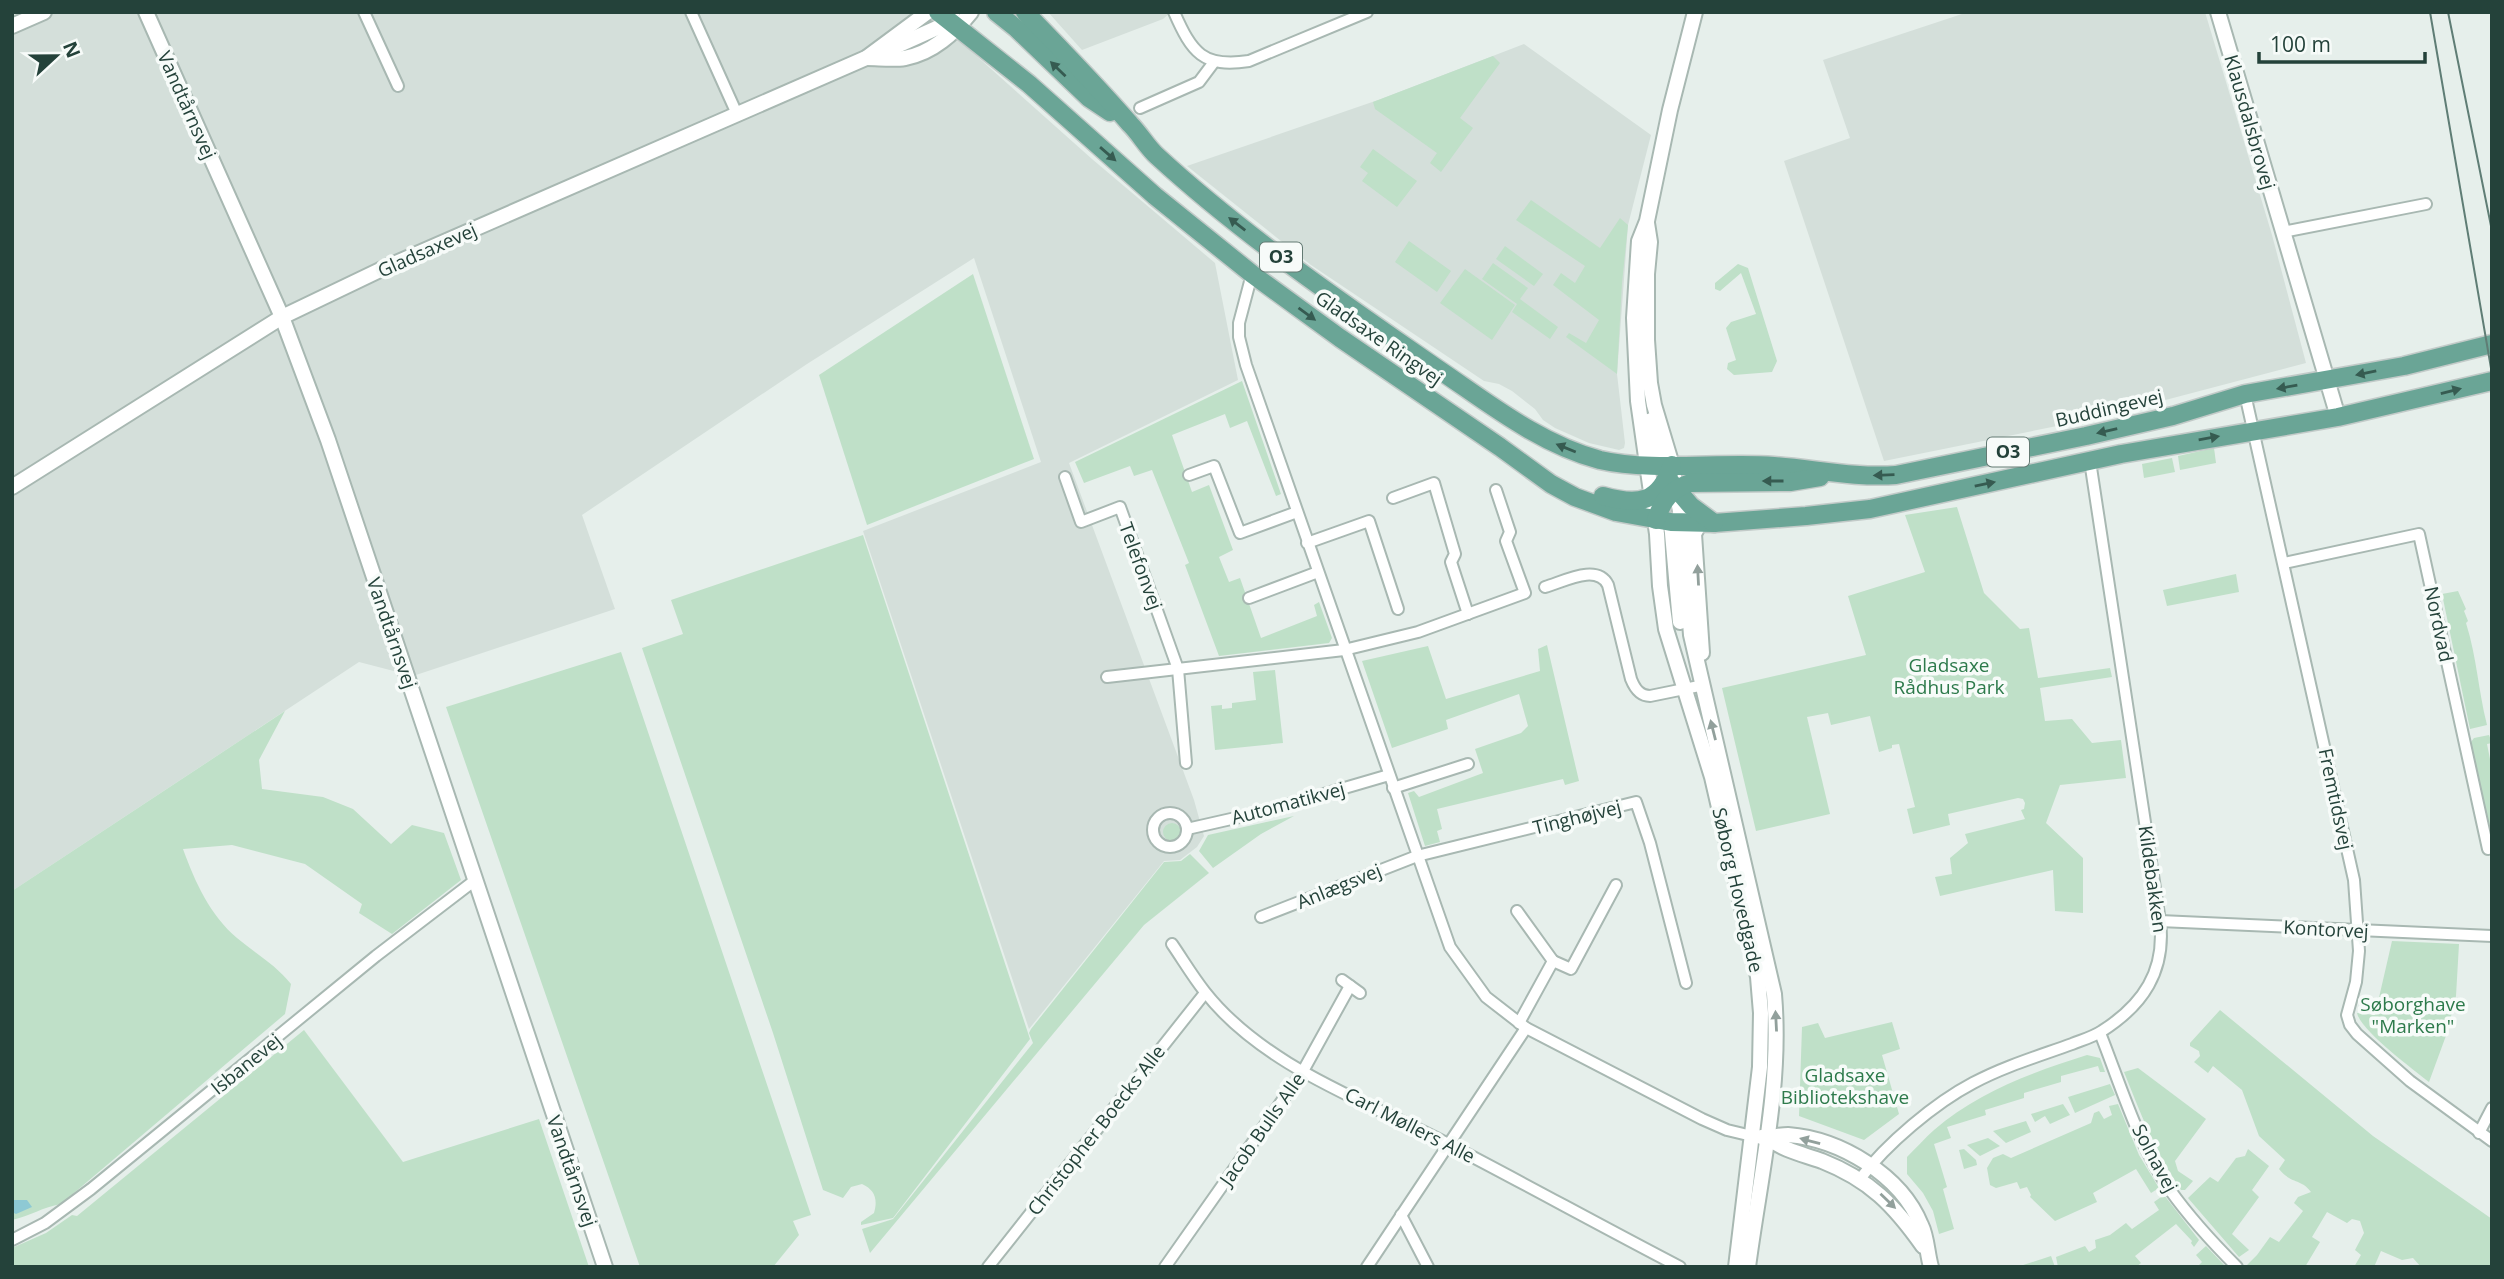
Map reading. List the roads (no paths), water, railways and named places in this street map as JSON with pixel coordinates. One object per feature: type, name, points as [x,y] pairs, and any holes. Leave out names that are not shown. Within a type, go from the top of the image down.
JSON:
[{"type":"main road","points":[[996,12],[1089,98],[1131,125]]},
{"type":"main road","name":"Gladsaxe Ringvej","points":[[1025,12],[1131,125],[1154,154],[1270,250],[1498,410],[1553,443],[1658,479]]},
{"type":"main road","name":"Gladsaxe Ringvej","points":[[949,18],[1029,84],[1155,196],[1252,274],[1500,447],[1524,467],[1575,497],[1616,512],[1669,522],[1707,523]]},
{"type":"main road","name":"Buddingevej","points":[[1658,479],[1773,466],[1896,475],[2173,416],[2245,394],[2328,381],[2492,344]]},
{"type":"main road","name":"O3","points":[[1707,523],[1870,509],[2090,461],[2254,431],[2280,429],[2337,412],[2492,381]]},
{"type":"main road","points":[[1524,467],[1567,485],[1627,502],[1658,479]]},
{"type":"main road","points":[[1658,479],[1669,522]]},
{"type":"main road","points":[[1658,479],[1698,512],[1707,523]]},
{"type":"street","points":[[12,26],[44,12]]},
{"type":"street","name":"Vandtårnsvej","points":[[146,12],[282,317],[325,431],[605,1267]]},
{"type":"street","points":[[364,12],[398,86]]},
{"type":"street","points":[[691,12],[737,114]]},
{"type":"street","name":"Gladsaxevej","points":[[12,487],[282,317],[380,270],[866,58],[928,12]]},
{"type":"street","name":"Gladsaxevej","points":[[866,58],[906,58],[941,42],[949,18],[971,12]]},
{"type":"street","points":[[1174,12],[1183,33],[1197,52],[1214,62],[1231,64],[1249,61],[1367,12]]},
{"type":"street","points":[[1669,522],[1638,401],[1633,318],[1639,241],[1647,221],[1670,110],[1695,12]]},
{"type":"street","name":"Klausdalsbrovej","points":[[2218,12],[2337,412]]},
{"type":"street","points":[[1140,108],[1199,82],[1214,62]]},
{"type":"street","points":[[2283,232],[2426,204]]},
{"type":"street","points":[[1647,221],[1650,242],[1647,340],[1658,479]]},
{"type":"street","points":[[1252,274],[1239,323],[1239,337],[1246,365],[1450,947],[1486,997],[1523,1026],[1702,1119],[1727,1130],[1752,1136],[1768,1138],[1785,1135],[1813,1141],[1854,1155],[1871,1165],[1907,1199],[1923,1228],[1931,1267]]},
{"type":"street","name":"Fremtidsvej","points":[[2245,394],[2354,880],[2359,951],[2356,982],[2347,1015],[2350,1025],[2410,1081],[2492,1142]]},
{"type":"street","name":"Kildebakken","points":[[1860,1179],[1891,1144],[1972,1083],[2004,1068],[2100,1033],[2126,1012],[2153,979],[2160,958],[2160,921],[2090,461]]},
{"type":"street","points":[[1189,475],[1214,466],[1240,533],[1297,512]]},
{"type":"street","name":"Telefonvej","points":[[1065,477],[1081,522],[1120,507],[1178,669],[1186,763]]},
{"type":"street","points":[[1393,498],[1434,484],[1455,554],[1451,562],[1468,614]]},
{"type":"street","points":[[1107,677],[1344,650],[1418,632],[1524,593],[1506,541],[1510,532],[1496,490]]},
{"type":"street","points":[[1307,543],[1369,521],[1398,609]]},
{"type":"street","name":"Søborg Hovedgade","points":[[1669,522],[1695,654],[1774,994],[1777,1047],[1768,1138],[1748,1267]]},
{"type":"street","name":"Søborg Hovedgade","points":[[1669,522],[1664,619],[1683,689],[1712,777],[1758,977],[1761,1013],[1760,1067],[1736,1267]]},
{"type":"street","points":[[1545,587],[1592,573],[1601,575],[1608,585],[1634,687],[1647,696],[1704,685],[1695,534],[1707,523]]},
{"type":"street","name":"Nordvad","points":[[2284,563],[2419,534],[2488,849]]},
{"type":"street","points":[[1249,598],[1318,572]]},
{"type":"street","points":[[1393,788],[1468,764]]},
{"type":"street","name":"Automatikvej","points":[[1187,829],[1262,812],[1388,775]]},
{"type":"street","name":"Tinghøjvej","points":[[1416,856],[1636,803],[1650,843],[1686,984]]},
{"type":"street","name":"Anlægsvej","points":[[1261,917],[1416,856]]},
{"type":"street","name":"Isbanevej","points":[[12,1240],[46,1223],[91,1189],[376,956],[474,881]]},
{"type":"street","points":[[1517,911],[1553,961],[1571,969],[1616,885]]},
{"type":"street","name":"Kontorvej","points":[[2160,921],[2492,936]]},
{"type":"street","name":"Carl Møllers Alle","points":[[1172,944],[1205,993],[1259,1044],[1303,1071],[1448,1144],[1680,1267]]},
{"type":"street","points":[[1367,1267],[1523,1026],[1553,961]]},
{"type":"street","name":"Jacob Bulls Alle","points":[[1165,1267],[1303,1071],[1350,986]]},
{"type":"street","name":"Christopher Boecks Alle","points":[[988,1267],[1205,993]]},
{"type":"street","points":[[1761,1013],[1766,1063],[1764,1132],[1768,1138],[1783,1149],[1824,1162],[1860,1179],[1896,1209],[1927,1251]]},
{"type":"street","name":"Solnavej","points":[[2100,1033],[2147,1148],[2169,1188],[2207,1237],[2237,1267]]},
{"type":"street","points":[[2479,1133],[2492,1108]]},
{"type":"street","points":[[1752,1136],[1757,1142],[1752,1237]]},
{"type":"street","points":[[1401,1215],[1428,1267]]},
{"type":"water","points":[[12,1200],[27,1200],[32,1207],[16,1214],[12,1212]]},
{"type":"tram line","points":[[2430,12],[2492,374]]},
{"type":"tram line","points":[[2448,12],[2492,231]]},
{"type":"park label","name":"Gladsaxe Rådhus Park","points":[[1949,676]]},
{"type":"park label","name":"Søborghave \"Marken\"","points":[[2413,1015]]},
{"type":"park label","name":"Gladsaxe Bibliotekshave","points":[[1845,1086]]}]
